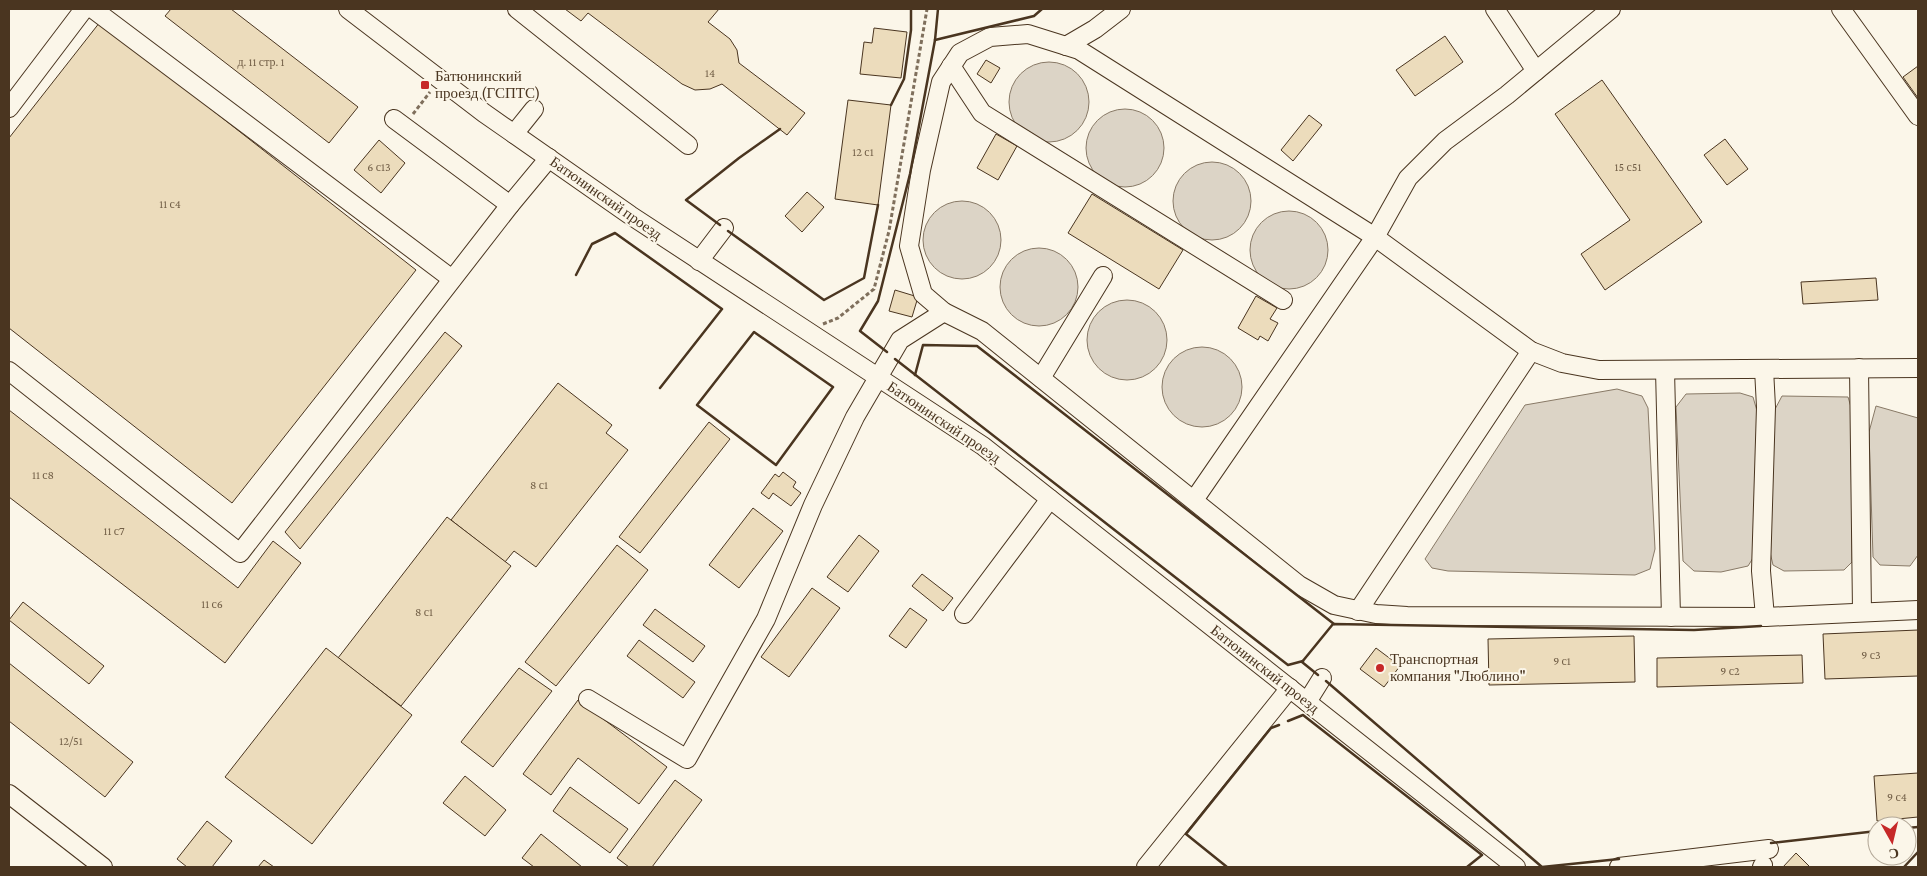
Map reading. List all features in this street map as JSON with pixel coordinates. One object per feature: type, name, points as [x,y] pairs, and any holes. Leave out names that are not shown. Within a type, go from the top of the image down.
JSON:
[{"type":"street","points":[[9,108],[84,9]]},
{"type":"street","points":[[93,9],[452,279]]},
{"type":"street","name":"Батюнинский проезд","points":[[348,9],[440,80],[642,224],[983,446],[1516,867]]},
{"type":"street","points":[[517,9],[688,145]]},
{"type":"street","points":[[1066,46],[1096,29],[1121,9]]},
{"type":"street","points":[[1495,9],[1536,70]]},
{"type":"street","points":[[1194,500],[1375,237],[1408,178],[1445,141],[1506,95],[1611,9]]},
{"type":"street","points":[[1841,9],[1918,116]]},
{"type":"street","points":[[1918,368],[1599,370],[1562,363],[1531,351],[1375,237],[1079,50],[1028,34],[990,37],[960,53],[941,82],[921,170],[909,246],[923,294],[944,312],[982,331],[1299,585],[1334,605],[1358,611],[1407,616],[1764,618],[1918,610]]},
{"type":"street","points":[[951,66],[982,113],[1282,300]]},
{"type":"street","points":[[514,134],[534,109]]},
{"type":"street","points":[[399,122],[510,205]]},
{"type":"street","points":[[9,371],[240,553],[452,279],[549,158]]},
{"type":"street","points":[[699,261],[724,228]]},
{"type":"street","points":[[1042,378],[1103,276]]},
{"type":"street","points":[[588,699],[687,759],[766,619],[820,490],[855,417],[900,340],[944,312]]},
{"type":"street","points":[[1358,611],[1531,351]]},
{"type":"street","points":[[1860,368],[1862,612]]},
{"type":"street","points":[[1764,369],[1766,407],[1761,571],[1764,618]]},
{"type":"street","points":[[1665,370],[1671,617]]},
{"type":"street","points":[[964,614],[1050,499]]},
{"type":"street","points":[[1307,702],[1322,678]]},
{"type":"street","points":[[1146,867],[1277,718],[1290,688]]},
{"type":"street","points":[[9,794],[103,867]]},
{"type":"street","points":[[1620,867],[1765,860]]},
{"type":"path","points":[[807,331],[838,318],[874,289],[889,231],[927,9]]},
{"type":"path","points":[[399,122],[440,80]]},
{"type":"shaded area","points":[[1049,62],[1071,69],[1077,74],[1088,94],[1089,102],[1082,124],[1077,130],[1057,141],[1049,142],[1027,135],[1021,130],[1010,110],[1009,102],[1016,80],[1021,74],[1041,63]]},
{"type":"shaded area","points":[[1117,109],[1133,109],[1147,115],[1158,126],[1164,140],[1164,156],[1158,170],[1147,181],[1133,187],[1117,187],[1103,181],[1092,170],[1086,156],[1086,140],[1092,126],[1103,115]]},
{"type":"shaded area","points":[[1204,162],[1220,162],[1234,168],[1245,179],[1251,193],[1251,209],[1245,223],[1234,234],[1220,240],[1204,240],[1190,234],[1179,223],[1173,209],[1173,193],[1179,179],[1190,168]]},
{"type":"shaded area","points":[[954,201],[970,201],[984,207],[995,218],[1001,232],[1001,248],[995,262],[984,273],[970,279],[954,279],[940,273],[929,262],[923,248],[923,232],[929,218],[940,207]]},
{"type":"shaded area","points":[[1281,211],[1297,211],[1311,217],[1322,228],[1328,242],[1328,258],[1322,272],[1311,283],[1297,289],[1281,289],[1267,283],[1256,272],[1250,258],[1250,242],[1256,228],[1267,217]]},
{"type":"shaded area","points":[[1031,248],[1047,248],[1061,254],[1072,265],[1078,279],[1078,295],[1072,309],[1061,320],[1047,326],[1031,326],[1017,320],[1006,309],[1000,295],[1000,279],[1006,265],[1017,254]]},
{"type":"shaded area","points":[[1127,300],[1149,307],[1155,312],[1166,332],[1167,340],[1160,362],[1155,368],[1135,379],[1127,380],[1105,373],[1099,368],[1088,348],[1087,340],[1094,318],[1099,312],[1119,301]]},
{"type":"shaded area","points":[[1202,347],[1217,350],[1230,359],[1239,372],[1242,387],[1239,402],[1230,415],[1217,424],[1202,427],[1187,424],[1174,415],[1165,402],[1162,387],[1165,372],[1174,359],[1187,350]]},
{"type":"shaded area","points":[[1617,389],[1642,396],[1648,408],[1655,549],[1650,569],[1635,575],[1448,571],[1432,568],[1425,559],[1525,405]]},
{"type":"shaded area","points":[[1740,393],[1753,397],[1759,418],[1753,558],[1748,566],[1721,572],[1694,571],[1683,561],[1676,407],[1686,394]]},
{"type":"shaded area","points":[[1782,396],[1848,397],[1851,407],[1852,562],[1844,570],[1784,571],[1773,565],[1770,552],[1773,413]]},
{"type":"shaded area","points":[[1876,406],[1918,418],[1918,555],[1910,566],[1880,565],[1873,557],[1869,432]]},
{"type":"building","points":[[171,9],[231,9],[358,107],[329,143],[165,16]]},
{"type":"building","points":[[565,9],[719,9],[708,22],[730,39],[737,50],[739,63],[805,113],[787,135],[722,84],[710,89],[695,90],[682,84],[588,13],[581,21]]},
{"type":"building","points":[[100,22],[416,270],[232,503],[9,328],[9,138]]},
{"type":"building","points":[[874,28],[907,32],[901,78],[860,74],[864,42],[872,43]]},
{"type":"building","points":[[1445,36],[1463,62],[1415,96],[1396,70]]},
{"type":"building","points":[[986,60],[1000,68],[991,83],[977,74]]},
{"type":"building","points":[[1918,66],[1918,98],[1903,77]]},
{"type":"building","points":[[1602,80],[1702,222],[1605,290],[1581,254],[1630,220],[1555,114]]},
{"type":"building","points":[[848,100],[891,105],[878,205],[835,199]]},
{"type":"building","points":[[1309,115],[1322,125],[1293,161],[1281,150]]},
{"type":"building","points":[[996,134],[1017,146],[998,180],[977,168]]},
{"type":"building","points":[[1725,139],[1748,169],[1727,185],[1704,155]]},
{"type":"building","points":[[379,140],[405,163],[381,193],[354,170]]},
{"type":"building","points":[[807,192],[824,207],[802,232],[785,216]]},
{"type":"building","points":[[1092,194],[1183,250],[1159,289],[1068,233]]},
{"type":"building","points":[[1876,278],[1878,300],[1803,304],[1801,282]]},
{"type":"building","points":[[895,290],[918,297],[912,317],[889,311]]},
{"type":"building","points":[[1256,296],[1277,308],[1270,319],[1278,323],[1268,341],[1260,336],[1258,340],[1238,328]]},
{"type":"building","points":[[445,332],[462,346],[300,549],[285,532]]},
{"type":"building","points":[[558,383],[612,425],[606,433],[628,450],[536,567],[514,551],[505,562],[451,520]]},
{"type":"building","points":[[9,410],[238,588],[273,541],[301,563],[225,663],[9,497]]},
{"type":"building","points":[[709,422],[730,439],[640,553],[619,537]]},
{"type":"building","points":[[783,472],[796,482],[793,487],[801,493],[791,506],[773,493],[769,499],[761,493],[775,474],[779,477]]},
{"type":"building","points":[[753,508],[783,531],[739,588],[709,565]]},
{"type":"building","points":[[447,517],[511,566],[401,706],[338,658]]},
{"type":"building","points":[[859,535],[879,551],[848,592],[827,577]]},
{"type":"building","points":[[617,545],[648,570],[556,686],[525,662]]},
{"type":"building","points":[[922,574],[953,598],[943,611],[912,586]]},
{"type":"building","points":[[812,588],[840,608],[789,677],[761,657]]},
{"type":"building","points":[[23,602],[104,666],[89,684],[9,620]]},
{"type":"building","points":[[910,608],[927,620],[906,648],[889,636]]},
{"type":"building","points":[[655,609],[705,646],[693,662],[643,625]]},
{"type":"building","points":[[1918,630],[1918,676],[1825,679],[1823,634]]},
{"type":"building","points":[[1634,636],[1635,682],[1489,685],[1488,639]]},
{"type":"building","points":[[639,640],[695,682],[683,698],[627,656]]},
{"type":"building","points":[[326,648],[412,715],[312,844],[225,777]]},
{"type":"building","name":"Транспортная компания \"Люблино\"","points":[[1376,648],[1400,666],[1384,687],[1360,669]]},
{"type":"building","points":[[1802,655],[1803,683],[1657,687],[1657,658]]},
{"type":"building","points":[[9,663],[133,762],[105,797],[9,721]]},
{"type":"building","points":[[519,668],[552,691],[493,767],[461,742]]},
{"type":"building","points":[[578,700],[667,767],[639,804],[578,758],[551,795],[523,774]]},
{"type":"building","points":[[1918,773],[1918,817],[1877,816],[1874,776]]},
{"type":"building","points":[[465,776],[506,810],[485,836],[443,803]]},
{"type":"building","points":[[675,780],[702,800],[652,867],[629,867],[617,858]]},
{"type":"building","points":[[570,787],[628,829],[610,853],[553,811]]},
{"type":"building","points":[[207,821],[232,841],[212,867],[187,867],[177,859]]},
{"type":"building","points":[[541,834],[582,867],[534,867],[522,858]]},
{"type":"building","points":[[1796,853],[1810,867],[1783,867]]},
{"type":"building","points":[[264,860],[274,867],[258,867]]},
{"type":"wall","points":[[891,105],[904,79],[911,30],[911,9]]},
{"type":"wall","points":[[887,352],[860,331],[878,301],[910,174],[935,40],[938,9]]},
{"type":"wall","points":[[935,40],[1034,16],[1042,9]]},
{"type":"wall","points":[[720,225],[686,200],[739,158],[780,129]]},
{"type":"wall","points":[[728,231],[824,300],[864,278],[878,205]]},
{"type":"wall","points":[[576,275],[592,244],[615,233],[722,309],[660,388]]},
{"type":"wall","points":[[754,332],[833,387],[776,465],[697,405],[754,332]]},
{"type":"wall","points":[[915,375],[923,345],[977,346],[1334,624]]},
{"type":"wall","points":[[895,359],[1288,665],[1303,661]]},
{"type":"wall","points":[[1318,675],[1302,662],[1333,624],[1694,630],[1761,626]]},
{"type":"wall","points":[[1326,681],[1542,867],[1619,859]]},
{"type":"wall","points":[[1288,721],[1303,715],[1482,855],[1467,867]]},
{"type":"wall","points":[[1227,867],[1186,834],[1271,728],[1279,725]]},
{"type":"wall","points":[[1771,843],[1867,832]]},
{"type":"wall","points":[[1904,867],[1918,852]]},
{"type":"place","name":"Батюнинский проезд (ГСПТС)","points":[[425,85]]},
{"type":"place","name":"Транспортная компания \"Люблино\"","points":[[1380,668]]}]
